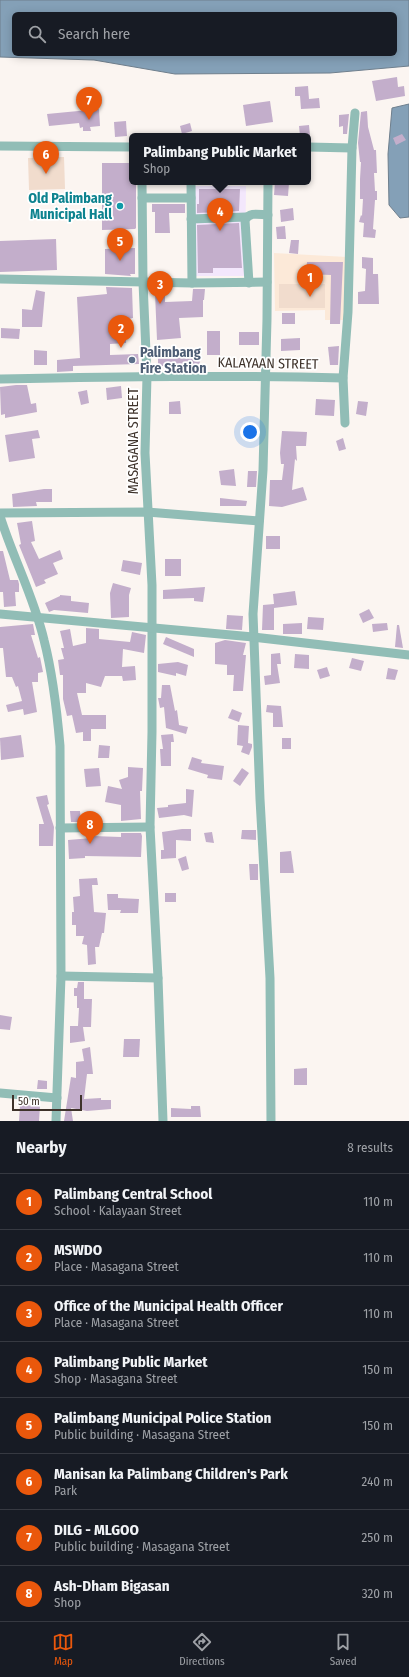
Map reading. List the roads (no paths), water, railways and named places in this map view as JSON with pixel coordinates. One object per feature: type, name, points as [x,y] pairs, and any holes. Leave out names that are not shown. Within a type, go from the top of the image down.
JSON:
[{"type":"street","points":[[345,423],[343,378],[348,312],[352,148],[355,113]]},
{"type":"street","points":[[0,146],[129,147]]},
{"type":"street","points":[[311,147],[352,148]]},
{"type":"street","name":"MASAGANA STREET","points":[[142,185],[142,282],[147,376],[145,452],[152,585],[150,827],[158,978],[162,1121]]},
{"type":"street","points":[[191,185],[192,283]]},
{"type":"street","points":[[268,185],[266,376],[263,470],[253,614],[253,637],[270,978],[271,1121]]},
{"type":"street","points":[[142,198],[191,198]]},
{"type":"street","points":[[191,219],[246,217],[252,214],[268,215]]},
{"type":"street","points":[[246,217],[249,283]]},
{"type":"street","points":[[0,279],[192,283],[267,282]]},
{"type":"street","name":"KALAYAAN STREET","points":[[0,379],[147,376],[266,376],[343,378]]},
{"type":"street","points":[[56,1121],[61,976],[60,746],[58,722],[44,639],[28,592],[6,537],[0,514],[147,512],[259,521]]},
{"type":"street","points":[[0,614],[36,616],[253,637],[409,655]]},
{"type":"street","points":[[60,828],[150,827]]},
{"type":"street","points":[[61,976],[158,978]]},
{"type":"street","points":[[0,1093],[57,1098]]},
{"type":"water","points":[[0,0],[409,0],[409,66],[330,73],[175,74],[94,60],[0,57]]},
{"type":"water","points":[[409,104],[409,217],[400,218],[389,205],[388,154],[392,108]]},
{"type":"place","name":"DILG - MLGOO","points":[[89,120]]},
{"type":"place","name":"Manisan ka Palimbang Children's Park","points":[[46,174]]},
{"type":"place","name":"Old Palimbang Municipal Hall","points":[[120,206]]},
{"type":"place","name":"Palimbang Public Market","points":[[220,231]]},
{"type":"place","name":"Palimbang Municipal Police Station","points":[[120,261]]},
{"type":"place","name":"Palimbang Central School","points":[[310,297]]},
{"type":"place","name":"Office of the Municipal Health Officer","points":[[160,304]]},
{"type":"place","name":"MSWDO","points":[[121,348]]},
{"type":"place","name":"Palimbang Fire Station","points":[[132,360]]},
{"type":"place","name":"Ash-Dham Bigasan","points":[[90,844]]}]
